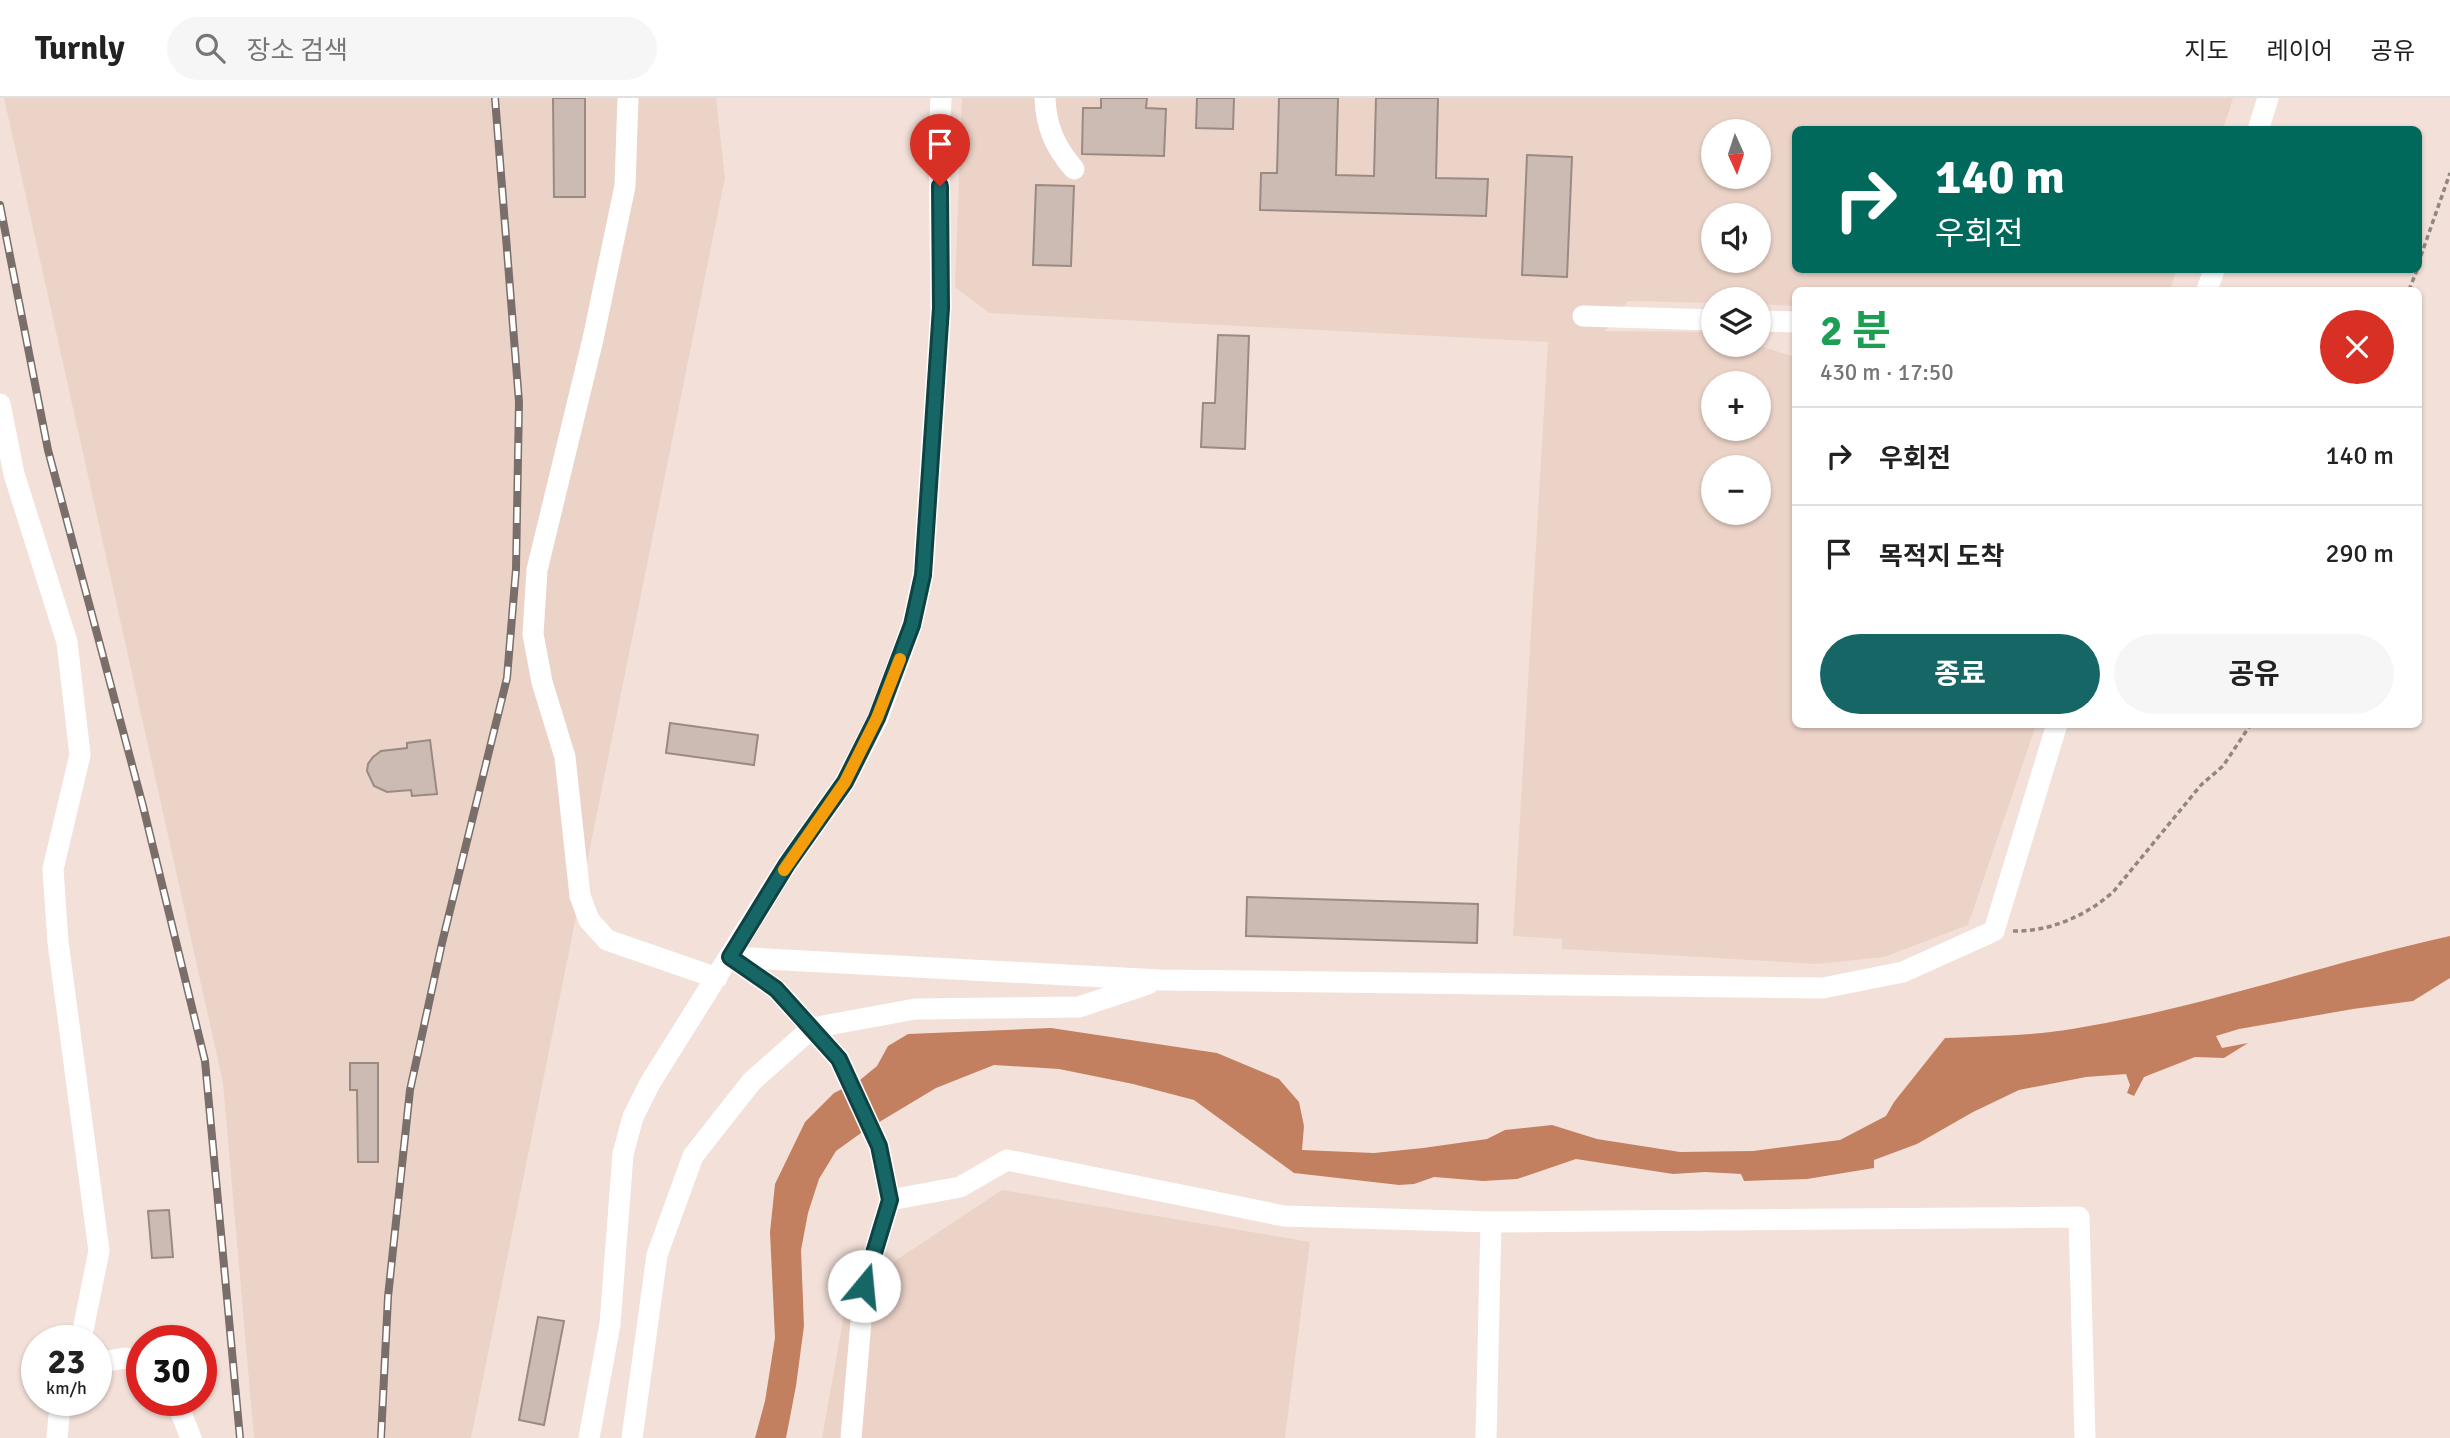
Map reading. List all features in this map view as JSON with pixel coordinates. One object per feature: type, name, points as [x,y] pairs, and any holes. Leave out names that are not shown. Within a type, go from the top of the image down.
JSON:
[{"type":"street","points":[[628,98],[625,186],[593,339],[537,570],[533,634],[541,682],[565,757],[580,896],[589,920],[607,940],[717,978]]},
{"type":"street","points":[[589,1438],[610,1324],[623,1154],[633,1117],[650,1083],[787,864],[845,782],[877,718],[912,625],[923,575],[941,308],[939,137],[942,98]]},
{"type":"street","points":[[1045,98],[1045,116],[1054,141],[1074,169]]},
{"type":"street","points":[[2259,126],[2268,98]]},
{"type":"street","points":[[1583,316],[1701,320]]},
{"type":"street","points":[[1771,321],[1792,322]]},
{"type":"street","points":[[0,404],[7,477],[68,642],[80,755],[53,869],[58,942],[99,1251],[84,1325]]},
{"type":"street","points":[[730,957],[1160,980],[1823,988],[1903,972],[1994,930],[2056,728]]},
{"type":"street","points":[[730,957],[776,989],[839,1059],[879,1146],[890,1200],[864,1286],[851,1438]]},
{"type":"street","points":[[632,1438],[657,1255],[693,1156],[752,1082],[811,1028],[915,1009],[1079,1007],[1160,980]]},
{"type":"street","points":[[890,1200],[960,1186],[1007,1160],[1283,1216],[1490,1222],[2079,1217],[2085,1438]]},
{"type":"street","points":[[1486,1438],[1490,1222]]},
{"type":"street","points":[[57,1438],[59,1416]]},
{"type":"street","points":[[182,1416],[191,1438]]},
{"type":"path","points":[[2422,253],[2450,173]]},
{"type":"path","points":[[1994,930],[2021,931],[2066,922],[2100,903],[2114,891],[2201,785],[2223,766],[2248,728]]},
{"type":"shaded area","points":[[4,98],[716,98],[725,178],[471,1438],[254,1438],[223,1083]]},
{"type":"shaded area","points":[[962,98],[2233,98],[2224,126],[1792,126],[1792,273],[2175,273],[2171,287],[1792,287],[1792,306],[1771,305],[1771,287],[1701,287],[1701,303],[1628,301],[1605,331],[1701,332],[1701,357],[1771,357],[1771,349],[1792,356],[1792,728],[2035,728],[1968,925],[1884,957],[1817,964],[1562,949],[1562,939],[1513,936],[1548,342],[989,313],[955,287]]},
{"type":"shaded area","points":[[2450,936],[2450,978],[2413,1001],[2239,1029],[2216,1036],[2222,1048],[2248,1043],[2224,1058],[2195,1057],[2144,1077],[2134,1096],[2127,1093],[2130,1085],[2126,1074],[2086,1077],[2019,1090],[1917,1144],[1874,1160],[1874,1168],[1807,1179],[1744,1181],[1741,1174],[1673,1174],[1576,1159],[1517,1179],[1483,1181],[1434,1177],[1414,1184],[1399,1185],[1294,1173],[1194,1100],[1059,1069],[994,1065],[936,1088],[836,1151],[819,1179],[808,1213],[801,1250],[804,1326],[786,1438],[755,1438],[765,1401],[775,1338],[770,1232],[775,1184],[805,1122],[834,1093],[860,1080],[877,1066],[888,1046],[908,1034],[1051,1028],[1217,1053],[1279,1079],[1299,1102],[1304,1126],[1302,1150],[1374,1153],[1487,1139],[1505,1130],[1552,1125],[1597,1139],[1680,1152],[1753,1151],[1840,1140],[1886,1116],[1945,1038],[2041,1033],[2120,1020],[2168,1010]]},
{"type":"shaded area","points":[[1002,1190],[1310,1242],[1285,1438],[822,1438],[848,1292]]},
{"type":"building","points":[[553,98],[585,98],[585,197],[554,197]]},
{"type":"building","points":[[1101,98],[1147,98],[1146,108],[1166,109],[1164,156],[1082,154],[1083,108],[1101,108]]},
{"type":"building","points":[[1197,98],[1234,98],[1233,129],[1196,128]]},
{"type":"building","points":[[1279,98],[1338,98],[1336,175],[1374,176],[1376,98],[1438,98],[1436,178],[1488,179],[1486,216],[1260,210],[1261,173],[1277,173]]},
{"type":"building","points":[[1527,155],[1572,157],[1567,277],[1522,275]]},
{"type":"building","points":[[1036,185],[1074,186],[1071,266],[1033,265]]},
{"type":"building","points":[[1218,335],[1249,336],[1245,449],[1201,447],[1203,403],[1215,403]]},
{"type":"building","points":[[670,723],[758,735],[754,765],[666,753]]},
{"type":"building","points":[[430,740],[437,794],[412,796],[411,790],[387,792],[374,786],[367,771],[373,757],[381,751],[407,748],[407,743]]},
{"type":"building","points":[[1247,897],[1478,904],[1477,943],[1246,936]]},
{"type":"building","points":[[350,1063],[378,1063],[378,1162],[358,1162],[357,1090],[350,1090]]},
{"type":"building","points":[[169,1210],[173,1257],[152,1258],[148,1211]]},
{"type":"building","points":[[538,1317],[564,1321],[544,1425],[519,1420]]},
{"type":"railway","points":[[381,1438],[388,1297],[410,1090],[442,943],[507,678],[516,569],[519,402],[495,98]]},
{"type":"railway","points":[[0,205],[48,450],[143,806],[205,1061],[240,1438]]},
{"type":"slow traffic","points":[[784,870],[845,782],[877,718],[900,659]]},
{"type":"route","points":[[864,1286],[890,1200],[879,1146],[839,1059],[776,989],[730,957],[787,864],[845,782],[877,718],[912,625],[923,575],[941,308],[940,186]]}]
